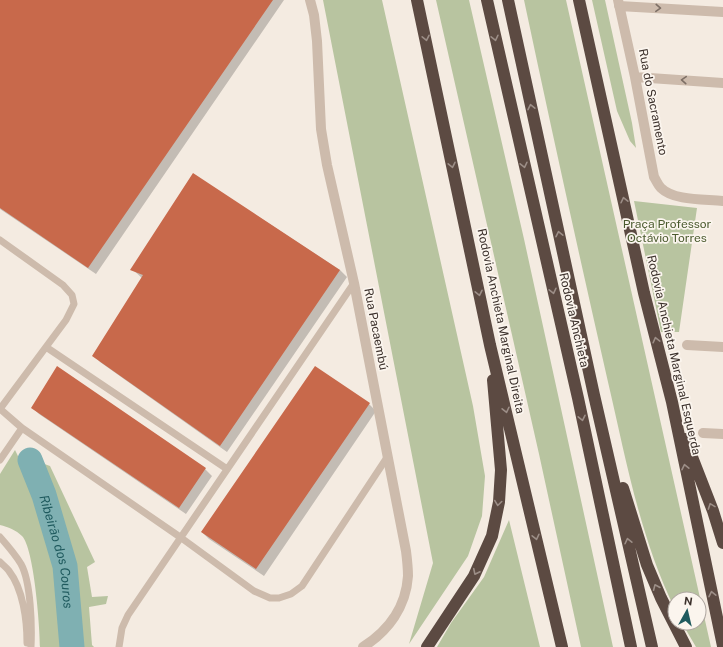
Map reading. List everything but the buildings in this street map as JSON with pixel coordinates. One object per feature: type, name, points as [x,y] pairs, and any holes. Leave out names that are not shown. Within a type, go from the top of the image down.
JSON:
[{"type":"highway","name":"Rodovia Anchieta Marginal Direita","points":[[418,0],[490,345],[562,647]]},
{"type":"highway","name":"Rodovia Anchieta","points":[[487,0],[578,398],[631,647]]},
{"type":"highway","name":"Rodovia Anchieta","points":[[508,0],[594,395],[652,647]]},
{"type":"highway","name":"Rodovia Anchieta Marginal Esquerda","points":[[579,0],[644,293],[672,402],[723,646]]},
{"type":"highway","points":[[427,647],[474,576],[492,536],[498,509],[501,470],[490,345]]},
{"type":"highway","points":[[594,395],[647,565],[661,598],[686,647]]},
{"type":"highway","points":[[672,402],[713,511],[723,543]]},
{"type":"street","name":"Rua Pacaembú","points":[[310,0],[318,41],[321,129],[327,165],[354,283],[406,551],[408,576],[404,599],[394,619],[377,638],[363,647]]},
{"type":"street","points":[[618,3],[723,12]]},
{"type":"street","name":"Rua do Sacramento","points":[[618,3],[635,76],[654,177],[660,188],[671,194],[680,197],[723,201]]},
{"type":"street","points":[[635,76],[723,83]]},
{"type":"street","points":[[687,346],[723,347]]},
{"type":"street","points":[[703,433],[723,434]]},
{"type":"lane","points":[[0,240],[64,285],[72,296],[74,304],[66,320],[0,409],[22,428],[254,590],[270,598],[279,598],[291,594],[302,586],[388,456]]},
{"type":"lane","points":[[119,647],[122,628],[128,615],[354,283]]},
{"type":"lane","points":[[46,347],[227,469]]},
{"type":"lane","points":[[1,457],[22,428]]},
{"type":"lane","points":[[0,537],[10,548],[22,566],[28,590],[31,647]]},
{"type":"lane","points":[[0,562],[9,571],[21,594],[25,616],[27,647]]},
{"type":"green space","points":[[323,0],[382,0],[473,406],[485,476],[482,516],[468,556],[409,644],[433,563]]},
{"type":"green space","points":[[436,0],[469,0],[524,239],[613,647],[581,647],[539,454]]},
{"type":"green space","points":[[524,0],[566,0],[698,591],[667,591],[652,554],[628,469],[565,191]]},
{"type":"green space","points":[[592,0],[605,0],[632,123],[636,148],[630,141],[617,111]]},
{"type":"green space","name":"Praça Professor Octávio Torres","points":[[634,201],[697,208],[679,332],[661,332]]},
{"type":"green space","points":[[15,450],[39,499],[60,568],[66,647],[40,647],[36,588],[26,543],[22,536],[17,532],[0,525],[0,474]]},
{"type":"green space","points":[[36,461],[50,466],[95,562],[87,567],[92,597],[108,596],[106,604],[89,607],[92,645],[94,647],[75,647],[69,563],[49,494]]},
{"type":"green space","points":[[509,520],[540,647],[437,647],[451,623],[484,577]]},
{"type":"green space","points":[[707,629],[711,647],[696,647],[687,631],[707,631]]},
{"type":"waterway","name":"Ribeirão dos Couros","points":[[30,460],[44,495],[65,566],[72,647]]}]
